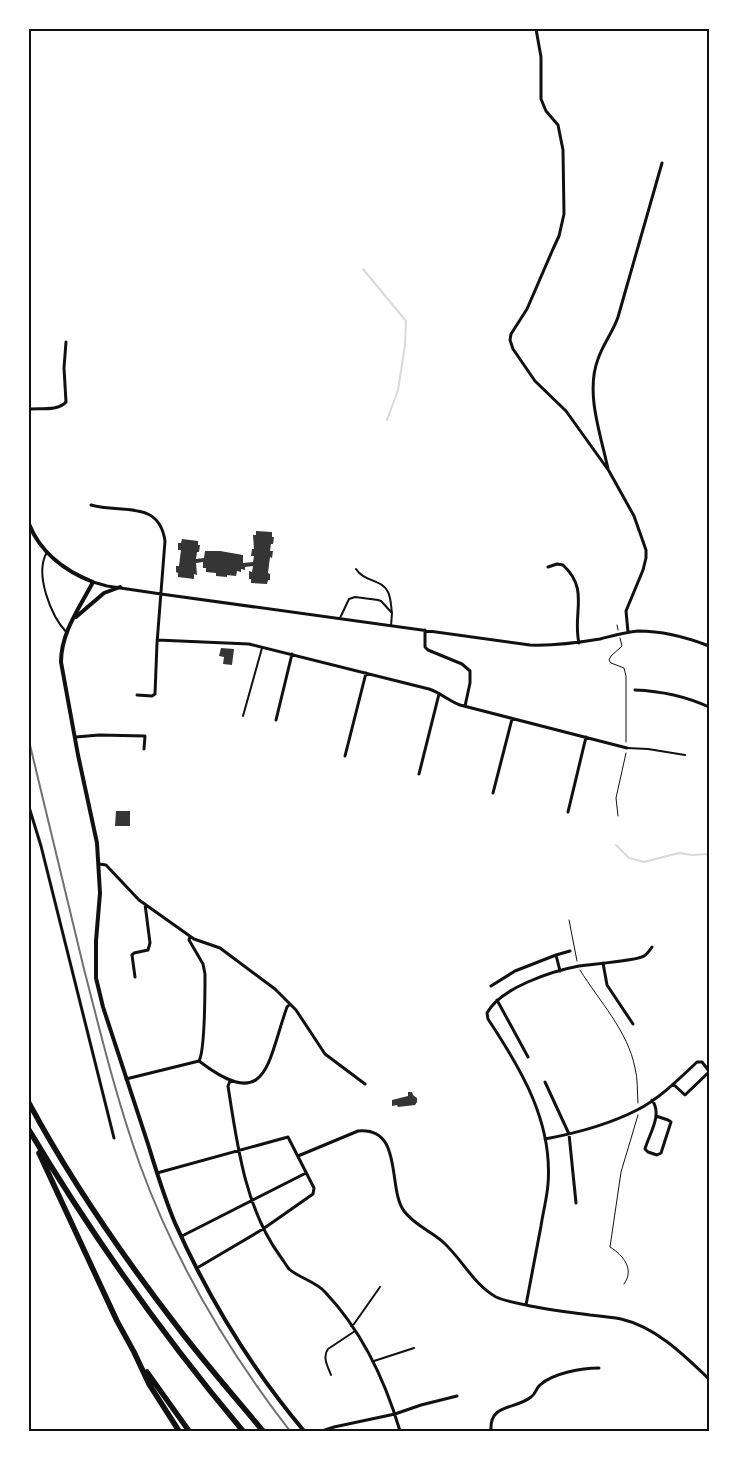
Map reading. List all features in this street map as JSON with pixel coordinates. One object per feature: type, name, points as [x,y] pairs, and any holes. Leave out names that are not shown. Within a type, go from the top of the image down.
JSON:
[{"type":"highway","points":[[29,1103],[73,1179],[139,1276],[176,1326],[263,1431]]},
{"type":"highway","points":[[29,1130],[116,1321],[149,1384],[179,1431]]},
{"type":"highway","points":[[29,1130],[66,1192],[129,1285],[200,1380],[243,1431]]},
{"type":"highway","points":[[136,1356],[189,1431]]},
{"type":"street","points":[[536,29],[541,57],[541,99],[546,111],[558,125],[563,150],[564,214],[559,236],[527,309],[510,334],[510,340],[513,349],[535,381],[566,411],[609,471],[634,516],[646,550],[646,564],[626,614],[628,632]]},
{"type":"street","points":[[609,471],[594,399],[595,371],[598,359],[613,331],[618,317],[662,162]]},
{"type":"street","points":[[29,409],[59,407],[66,402],[64,368],[66,342]]},
{"type":"street","points":[[91,505],[102,508],[144,511],[159,522],[164,530],[165,541],[157,640],[155,694],[152,696],[137,695]]},
{"type":"street","points":[[29,524],[36,540],[47,552],[70,570],[93,582],[120,588],[530,644],[555,645],[579,643],[628,632],[668,633],[709,646]]},
{"type":"street","points":[[548,567],[557,564],[563,565],[574,578],[579,598],[577,633],[579,643]]},
{"type":"street","points":[[93,582],[66,633],[62,647],[61,662],[97,843],[100,893],[95,951],[96,978],[103,1007],[157,1174],[182,1236],[206,1287],[246,1353],[304,1431]]},
{"type":"street","points":[[74,618],[104,593],[120,588]]},
{"type":"street","points":[[425,630],[425,647],[428,650],[462,664],[470,671],[470,683],[465,706]]},
{"type":"street","points":[[157,640],[232,642],[262,646],[430,689],[447,699],[465,706],[627,748]]},
{"type":"street","points":[[276,720],[292,654]]},
{"type":"street","points":[[345,756],[366,673]]},
{"type":"street","points":[[635,690],[674,695],[694,700],[709,707]]},
{"type":"street","points":[[418,774],[439,694]]},
{"type":"street","points":[[493,793],[512,719]]},
{"type":"street","points":[[76,737],[99,735],[145,736],[144,749]]},
{"type":"street","points":[[568,812],[586,737]]},
{"type":"street","points":[[29,807],[48,872],[114,1138]]},
{"type":"street","points":[[99,864],[106,865],[132,894],[190,937],[220,948],[275,989],[290,1004],[325,1054],[365,1084]]},
{"type":"street","points":[[135,977],[132,955],[148,950],[150,943],[145,904]]},
{"type":"street","points":[[190,937],[189,940],[202,964],[205,974],[202,1042],[199,1061]]},
{"type":"street","points":[[526,1305],[548,1184],[545,1139],[533,1095],[520,1069],[488,1019],[486,1012],[497,1000],[536,979],[578,966],[643,956],[652,947]]},
{"type":"street","points":[[491,986],[515,971],[570,951]]},
{"type":"street","points":[[556,955],[560,971]]},
{"type":"street","points":[[603,963],[607,984],[633,1024]]},
{"type":"street","points":[[497,1000],[528,1057]]},
{"type":"street","points":[[126,1079],[199,1061],[230,1082],[244,1085],[253,1083],[262,1074],[269,1060],[287,1007],[290,1004]]},
{"type":"street","points":[[545,1139],[609,1123],[638,1110],[700,1061],[709,1071],[685,1095],[673,1084]]},
{"type":"street","points":[[230,1082],[228,1086],[239,1150],[252,1201],[263,1228],[289,1269],[323,1290],[355,1331],[374,1361],[400,1431]]},
{"type":"street","points":[[545,1082],[569,1134],[576,1203]]},
{"type":"street","points":[[652,1100],[657,1109],[646,1149],[648,1152],[657,1155],[661,1153],[670,1122],[656,1116]]},
{"type":"street","points":[[298,1156],[361,1131],[374,1133],[388,1147],[392,1157],[398,1198],[403,1210],[410,1219],[442,1241],[490,1293],[503,1300],[526,1305],[621,1319],[636,1324],[674,1347],[709,1379]]},
{"type":"street","points":[[157,1174],[288,1137],[314,1188],[313,1194],[263,1228],[197,1268]]},
{"type":"street","points":[[182,1236],[306,1173]]},
{"type":"street","points":[[491,1431],[491,1422],[494,1415],[503,1409],[532,1397],[541,1384],[567,1372],[599,1368]]},
{"type":"street","points":[[322,1431],[395,1414],[457,1396]]},
{"type":"lane","points":[[47,552],[43,559],[42,572],[49,603],[58,623],[66,633]]},
{"type":"lane","points":[[356,569],[363,578],[379,584],[387,590],[392,613],[391,626]]},
{"type":"lane","points":[[340,619],[348,600],[352,598],[381,601],[392,613]]},
{"type":"lane","points":[[243,716],[262,646]]},
{"type":"lane","points":[[627,748],[648,748],[685,755]]},
{"type":"lane","points":[[351,1326],[380,1287]]},
{"type":"lane","points":[[331,1375],[325,1359],[327,1351],[355,1331]]},
{"type":"lane","points":[[374,1361],[414,1348]]},
{"type":"path","points":[[617,625],[622,646],[611,656],[610,660],[611,663],[624,668],[626,676],[627,748],[616,798],[618,816]]},
{"type":"path","points":[[570,920],[578,966],[623,1035],[636,1074],[638,1119],[619,1182],[610,1247],[616,1250],[627,1265],[629,1274],[624,1284]]},
{"type":"building","points":[[256,531],[272,532],[272,537],[274,537],[270,551],[273,551],[272,558],[270,557],[268,573],[270,574],[270,580],[268,580],[267,584],[251,583],[249,571],[252,572],[253,566],[245,567],[245,570],[241,569],[241,572],[237,571],[236,576],[227,575],[227,577],[216,576],[216,573],[206,572],[206,568],[203,568],[203,562],[196,563],[197,575],[194,574],[194,579],[178,577],[176,566],[179,566],[181,550],[178,550],[178,543],[181,543],[182,539],[198,541],[198,545],[200,545],[196,559],[204,558],[205,551],[220,551],[243,555],[243,563],[253,562],[254,556],[251,556],[252,549],[254,549],[253,535],[256,535]]},
{"type":"building","points":[[221,648],[234,649],[232,665],[223,664],[224,657],[219,656]]},
{"type":"building","points":[[116,811],[130,811],[130,826],[115,826]]},
{"type":"building","points":[[408,1092],[412,1092],[417,1098],[415,1105],[392,1106],[392,1100],[408,1096]]},
{"type":"waterway","points":[[363,269],[406,321],[405,345],[398,390],[387,420]]},
{"type":"waterway","points":[[616,845],[629,858],[644,862],[679,853],[692,855],[709,854]]},
{"type":"railway","points":[[29,741],[103,1043],[140,1165],[169,1236],[205,1304],[245,1369],[290,1431]]}]
